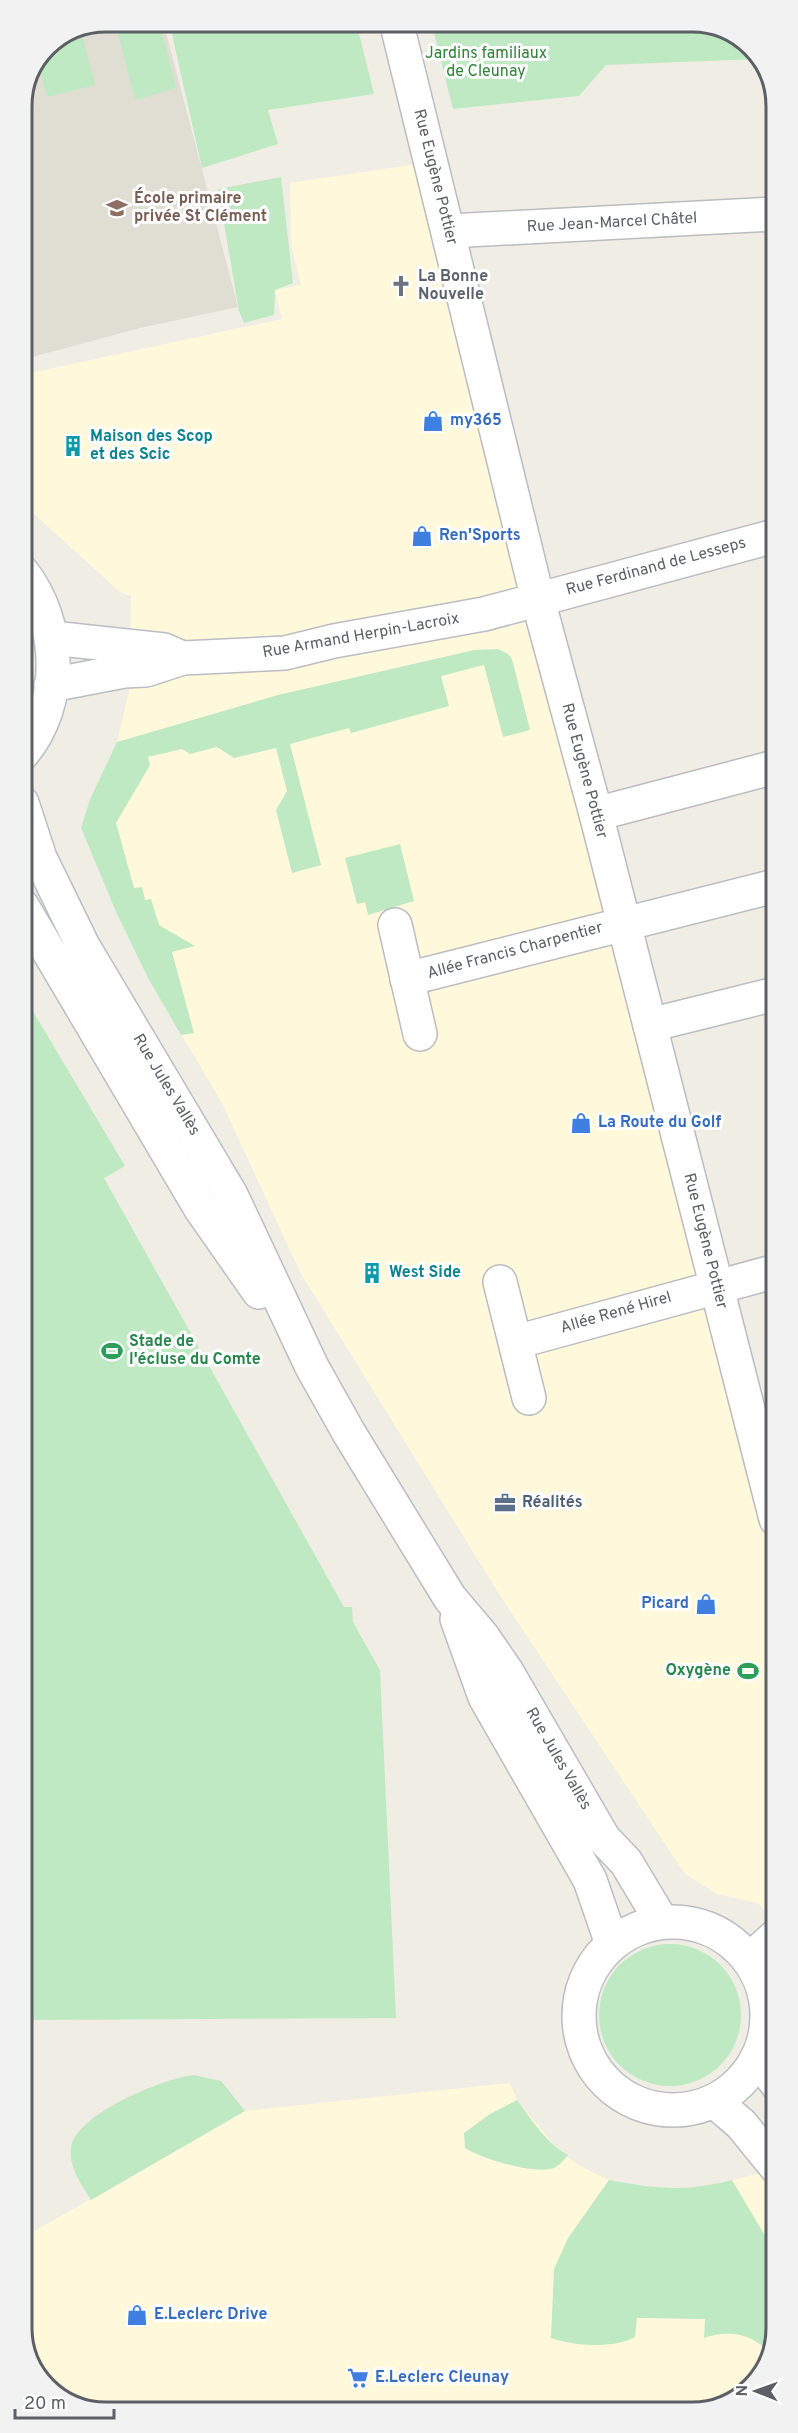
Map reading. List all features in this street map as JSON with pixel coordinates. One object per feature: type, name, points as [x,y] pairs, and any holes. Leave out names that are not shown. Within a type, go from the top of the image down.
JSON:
[{"type":"main road","name":"Rue Eugène Pottier","points":[[399,32],[538,600],[596,814],[766,1479]]},
{"type":"main road","name":"Rue Jean-Marcel Châtel","points":[[449,231],[766,214]]},
{"type":"main road","name":"Rue Ferdinand de Lesseps","points":[[538,600],[577,587],[766,538]]},
{"type":"main road","points":[[32,584],[46,614],[52,638],[51,697],[42,723],[32,738]]},
{"type":"main road","name":"Rue Armand Herpin-Lacroix","points":[[51,685],[124,671],[146,670],[183,658],[285,653],[334,641],[484,614],[538,600]]},
{"type":"main road","name":"Rue Armand Herpin-Lacroix","points":[[52,638],[164,650],[183,658]]},
{"type":"main road","points":[[596,814],[766,769]]},
{"type":"main road","name":"Rue Jules Vallès","points":[[32,834],[40,858],[83,946],[231,1195],[312,1367]]},
{"type":"main road","name":"Allée Francis Charpentier","points":[[407,979],[766,888]]},
{"type":"main road","name":"Rue Jules Vallès","points":[[32,923],[201,1209],[312,1367],[450,1598],[483,1637],[507,1672],[604,1839],[626,1862],[662,1922]]},
{"type":"main road","name":"Allée Francis Charpentier","points":[[395,925],[420,1034]]},
{"type":"main road","points":[[650,1025],[766,996]]},
{"type":"main road","name":"Allée René Hirel","points":[[516,1341],[766,1273]]},
{"type":"main road","points":[[500,1282],[529,1398]]},
{"type":"main road","name":"Rue Jules Vallès","points":[[450,1598],[485,1697],[590,1880],[612,1944]]},
{"type":"main road","points":[[766,2006],[763,1988],[749,1960],[728,1939],[715,1931],[682,1922],[662,1922],[644,1925],[612,1944],[593,1965],[582,1991],[578,2019],[583,2046],[591,2064],[617,2093],[649,2108],[690,2109],[714,2101],[739,2084],[758,2058],[766,2026]]},
{"type":"main road","points":[[749,1960],[766,1945]]},
{"type":"main road","points":[[758,2058],[766,2069]]},
{"type":"main road","points":[[714,2101],[741,2124],[766,2155]]},
{"type":"shaded area","name":"École primaire privée St Clément","points":[[166,32],[238,307],[140,328],[32,357],[33,91],[37,77],[53,53],[77,37],[91,33]]},
{"type":"shaded area","points":[[431,162],[766,1541],[766,1913],[758,1903],[717,1894],[685,1874],[499,1594],[300,1272],[223,1105],[148,978],[116,912],[81,828],[90,799],[117,742],[130,687],[131,596],[120,592],[32,512],[32,373],[282,319],[275,290],[301,285],[291,244],[290,183]]},
{"type":"shaded area","points":[[510,2083],[517,2100],[558,2150],[580,2166],[609,2180],[643,2187],[677,2190],[703,2187],[761,2173],[766,2160],[766,2338],[759,2361],[726,2361],[726,2394],[693,2402],[91,2400],[68,2392],[50,2376],[37,2356],[32,2338],[32,2232],[245,2111]]},
{"type":"green space","points":[[118,32],[162,32],[176,88],[135,100]]},
{"type":"green space","points":[[171,32],[359,32],[374,94],[268,110],[278,144],[202,168]]},
{"type":"green space","name":"Jardins familiaux de Cleunay","points":[[434,32],[698,32],[730,41],[750,59],[606,65],[579,96],[453,109]]},
{"type":"green space","points":[[82,36],[95,85],[47,97],[40,71],[44,64],[64,44]]},
{"type":"green space","points":[[281,177],[293,283],[275,290],[274,315],[244,323],[239,311],[218,189]]},
{"type":"green space","points":[[498,649],[512,659],[530,730],[503,737],[484,665],[441,676],[449,706],[351,733],[349,728],[290,744],[321,865],[292,873],[276,810],[287,791],[276,748],[234,758],[217,747],[190,754],[182,749],[148,757],[150,765],[116,823],[134,888],[142,887],[145,900],[151,899],[159,925],[195,946],[172,952],[194,1033],[181,1035],[148,978],[116,912],[81,828],[90,799],[117,742],[278,695],[474,650]]},
{"type":"green space","points":[[400,844],[414,901],[368,915],[365,902],[357,904],[345,858]]},
{"type":"green space","name":"Stade de l'écluse du Comte","points":[[32,1010],[125,1166],[104,1178],[344,1607],[352,1607],[353,1622],[380,1670],[396,2018],[32,2020]]},
{"type":"green space","points":[[670,1944],[697,1949],[720,1965],[736,1988],[741,2015],[736,2042],[720,2065],[697,2081],[670,2086],[643,2081],[620,2065],[604,2042],[599,2015],[604,1988],[620,1965],[643,1949]]},
{"type":"green space","points":[[194,2075],[221,2081],[245,2111],[91,2200],[76,2175],[72,2162],[71,2148],[76,2135],[104,2111],[123,2100],[143,2090]]},
{"type":"green space","points":[[517,2100],[546,2138],[568,2155],[556,2167],[545,2170],[522,2168],[484,2157],[465,2148],[464,2133],[490,2114]]},
{"type":"green space","points":[[609,2180],[685,2188],[732,2180],[766,2237],[766,2338],[764,2348],[755,2341],[739,2335],[722,2334],[704,2338],[705,2319],[637,2318],[635,2337],[605,2345],[570,2343],[551,2338],[554,2269],[568,2238]]},
{"type":"place","name":"École primaire privée St Clément","points":[[117,208]]},
{"type":"place","name":"La Bonne Nouvelle","points":[[401,286]]},
{"type":"place","name":"my365","points":[[433,421]]},
{"type":"place","name":"Maison des Scop et des Scic","points":[[73,446]]},
{"type":"place","name":"Ren'Sports","points":[[422,536]]},
{"type":"place","name":"La Route du Golf","points":[[581,1123]]},
{"type":"place","name":"West Side","points":[[372,1273]]},
{"type":"place","name":"Stade de l'écluse du Comte","points":[[112,1351]]},
{"type":"place","name":"Réalités","points":[[505,1503]]},
{"type":"place","name":"Picard","points":[[706,1604]]},
{"type":"place","name":"Oxygène","points":[[748,1671]]},
{"type":"place","name":"E.Leclerc Drive","points":[[137,2315]]},
{"type":"place","name":"E.Leclerc Cleunay","points":[[358,2378]]}]
